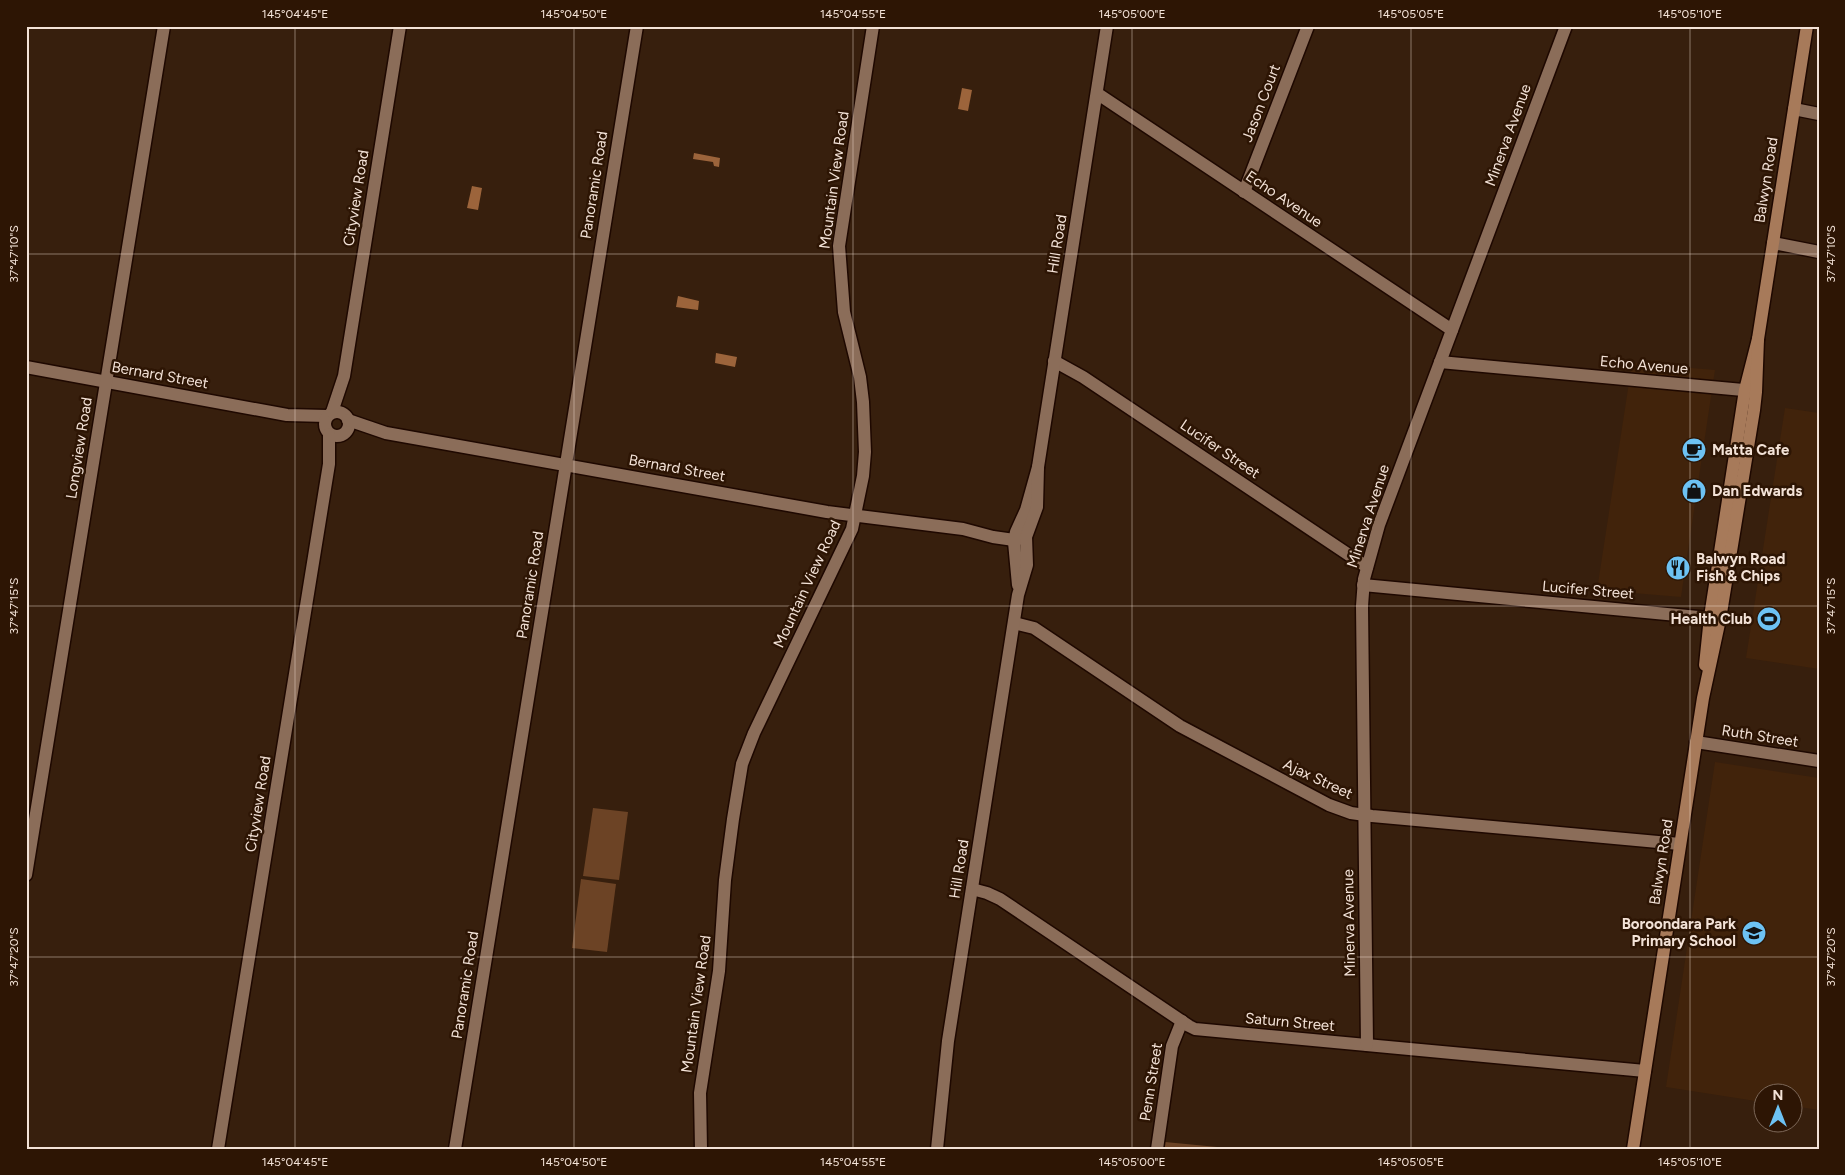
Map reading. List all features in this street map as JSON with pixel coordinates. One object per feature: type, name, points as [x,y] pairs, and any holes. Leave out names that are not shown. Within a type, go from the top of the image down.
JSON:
[{"type":"street","name":"Longview Road","points":[[26,875],[164,26]]},
{"type":"street","name":"Cityview Road","points":[[218,1149],[400,26]]},
{"type":"street","name":"Panoramic Road","points":[[455,1149],[637,26]]},
{"type":"street","name":"Mountain View Road","points":[[701,1149],[700,1093],[716,999],[725,880],[742,764],[754,733],[845,544],[855,516],[865,464],[860,377],[844,312],[839,246],[874,26]]},
{"type":"street","name":"Hill Road","points":[[937,1149],[948,1042],[1018,595],[1027,565],[1019,536],[1037,507],[1038,467],[1098,94],[1107,26]]},
{"type":"street","name":"Jason Court","points":[[1244,192],[1308,26]]},
{"type":"street","name":"Minerva Avenue","points":[[1367,1045],[1363,585],[1379,525],[1566,26]]},
{"type":"street","name":"Balwyn Road","points":[[1633,1149],[1696,742],[1706,646],[1715,618],[1807,26]]},
{"type":"street","name":"Echo Avenue","points":[[1098,94],[1452,330]]},
{"type":"street","points":[[1794,109],[1819,114]]},
{"type":"street","points":[[1773,243],[1819,252]]},
{"type":"street","name":"Lucifer Street","points":[[1054,361],[1083,377],[1367,567]]},
{"type":"street","name":"Echo Avenue","points":[[1440,362],[1751,391]]},
{"type":"street","name":"Bernard Street","points":[[26,367],[855,516],[963,529],[985,528],[1019,536]]},
{"type":"street","name":"Lucifer Street","points":[[1363,585],[1715,618]]},
{"type":"street","name":"Ajax Street","points":[[1014,622],[1034,628],[1203,740],[1344,811],[1364,815],[1680,844]]},
{"type":"street","name":"Ruth Street","points":[[1696,742],[1819,761]]},
{"type":"street","name":"Saturn Street","points":[[972,889],[1000,899],[1195,1029],[1645,1071]]},
{"type":"street","name":"Penn Street","points":[[1156,1149],[1172,1046],[1182,1022]]},
{"type":"shaded area","points":[[962,88],[972,90],[968,111],[958,109]]},
{"type":"shaded area","points":[[694,153],[720,158],[719,167],[714,166],[713,162],[693,159]]},
{"type":"shaded area","points":[[472,186],[482,188],[478,210],[467,208]]},
{"type":"shaded area","points":[[678,296],[699,301],[698,310],[676,307]]},
{"type":"shaded area","points":[[716,353],[737,357],[735,367],[715,363]]},
{"type":"shaded area","points":[[1632,363],[1715,370],[1681,597],[1597,590]]},
{"type":"shaded area","points":[[1785,408],[1819,413],[1819,669],[1746,658]]},
{"type":"shaded area","name":"Boroondara Park Primary School","points":[[1715,762],[1819,778],[1819,1110],[1802,1107],[1802,1082],[1752,1082],[1752,1100],[1666,1087]]},
{"type":"shaded area","points":[[593,808],[628,812],[619,880],[583,876]]},
{"type":"shaded area","points":[[581,879],[616,884],[607,952],[572,948]]},
{"type":"shaded area","points":[[1165,1142],[1238,1149],[1164,1149]]},
{"type":"place","name":"Matta Cafe","points":[[1694,450]]},
{"type":"place","name":"Dan Edwards","points":[[1694,491]]},
{"type":"place","name":"Balwyn Road Fish & Chips","points":[[1678,568]]},
{"type":"place","name":"Health Club","points":[[1769,619]]},
{"type":"place","name":"Boroondara Park Primary School","points":[[1754,933]]}]
